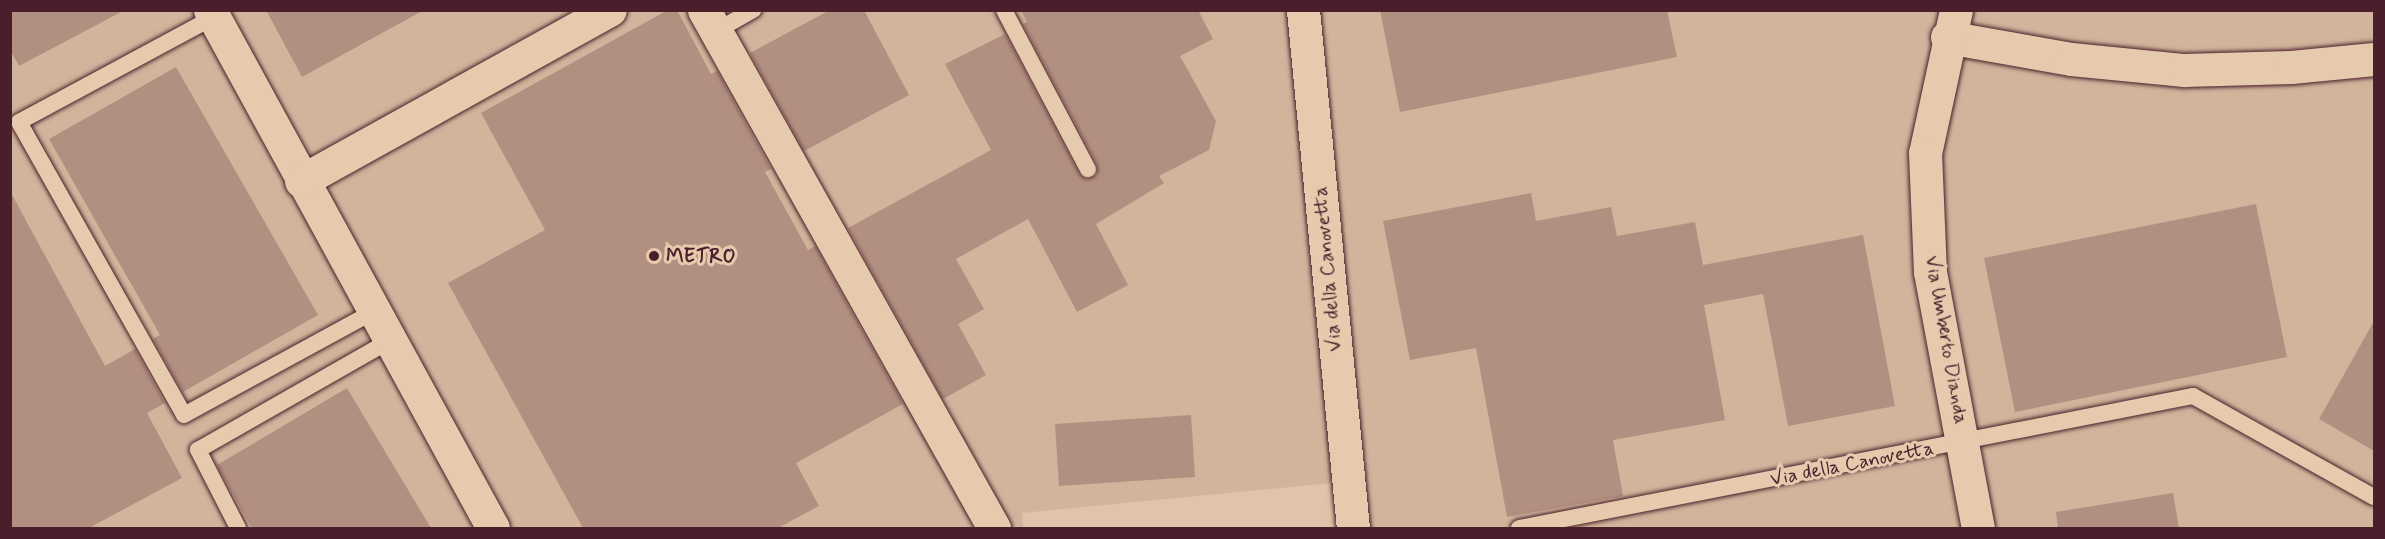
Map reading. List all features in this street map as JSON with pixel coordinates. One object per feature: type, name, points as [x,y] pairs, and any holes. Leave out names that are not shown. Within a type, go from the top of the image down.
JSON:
[{"type":"street","points":[[301,180],[610,10]]},
{"type":"street","name":"Via della Canovetta","points":[[1303,10],[1353,528]]},
{"type":"street","points":[[212,14],[493,528]]},
{"type":"street","points":[[710,21],[994,528]]},
{"type":"street","points":[[1951,24],[2071,59],[2184,70],[2291,67],[2374,58]]},
{"type":"street","name":"Via Umberto Dianda","points":[[1951,24],[1925,153],[1930,272],[1965,443],[1978,528]]},
{"type":"lane","points":[[710,21],[753,10]]},
{"type":"lane","points":[[1004,10],[1088,169]]},
{"type":"lane","points":[[212,14],[20,122],[184,415],[373,312]]},
{"type":"lane","points":[[238,528],[198,450],[389,341]]},
{"type":"lane","name":"Via della Canovetta","points":[[1519,528],[1965,443],[2193,396],[2374,496]]},
{"type":"shaded area","points":[[10,11],[2374,11],[2374,528],[1346,528],[1342,482],[1022,513],[1023,528],[11,528]]},
{"type":"building","points":[[10,10],[125,10],[19,66],[10,50]]},
{"type":"building","points":[[266,10],[424,10],[302,77]]},
{"type":"building","name":"METRO","points":[[668,10],[677,10],[711,74],[717,71],[771,169],[765,172],[808,250],[815,246],[903,404],[796,463],[819,506],[778,528],[583,528],[448,283],[545,230],[481,113]]},
{"type":"building","points":[[830,10],[864,10],[909,95],[804,151],[750,53]]},
{"type":"building","points":[[1021,10],[1198,10],[1213,39],[1180,56],[1216,121],[1209,150],[1159,176],[1164,183],[1096,224],[1128,285],[1077,312],[1028,219],[956,259],[984,309],[958,324],[986,375],[943,399],[848,228],[991,150],[945,64],[1005,34],[1079,174],[1087,179],[1097,175],[1097,164],[1023,24],[1027,22]]},
{"type":"building","points":[[1380,10],[1667,10],[1677,57],[1400,112]]},
{"type":"building","points":[[176,67],[318,315],[183,392],[153,339],[160,335],[49,139]]},
{"type":"building","points":[[10,191],[105,366],[135,349],[165,403],[147,413],[182,478],[89,528],[10,528]]},
{"type":"building","points":[[1531,193],[1536,221],[1611,207],[1617,236],[1695,222],[1703,265],[1863,235],[1895,406],[1788,426],[1763,294],[1704,305],[1725,420],[1613,440],[1623,496],[1507,517],[1476,348],[1410,360],[1383,221]]},
{"type":"building","points":[[2256,204],[2287,357],[2015,412],[1984,258]]},
{"type":"building","points":[[2374,321],[2374,451],[2319,419]]},
{"type":"building","points":[[347,388],[431,528],[252,528],[217,465]]},
{"type":"building","points":[[1191,415],[1195,477],[1059,486],[1055,424]]},
{"type":"building","points":[[2173,493],[2179,528],[2058,528],[2056,512]]},
{"type":"place","name":"METRO","points":[[654,256]]}]
